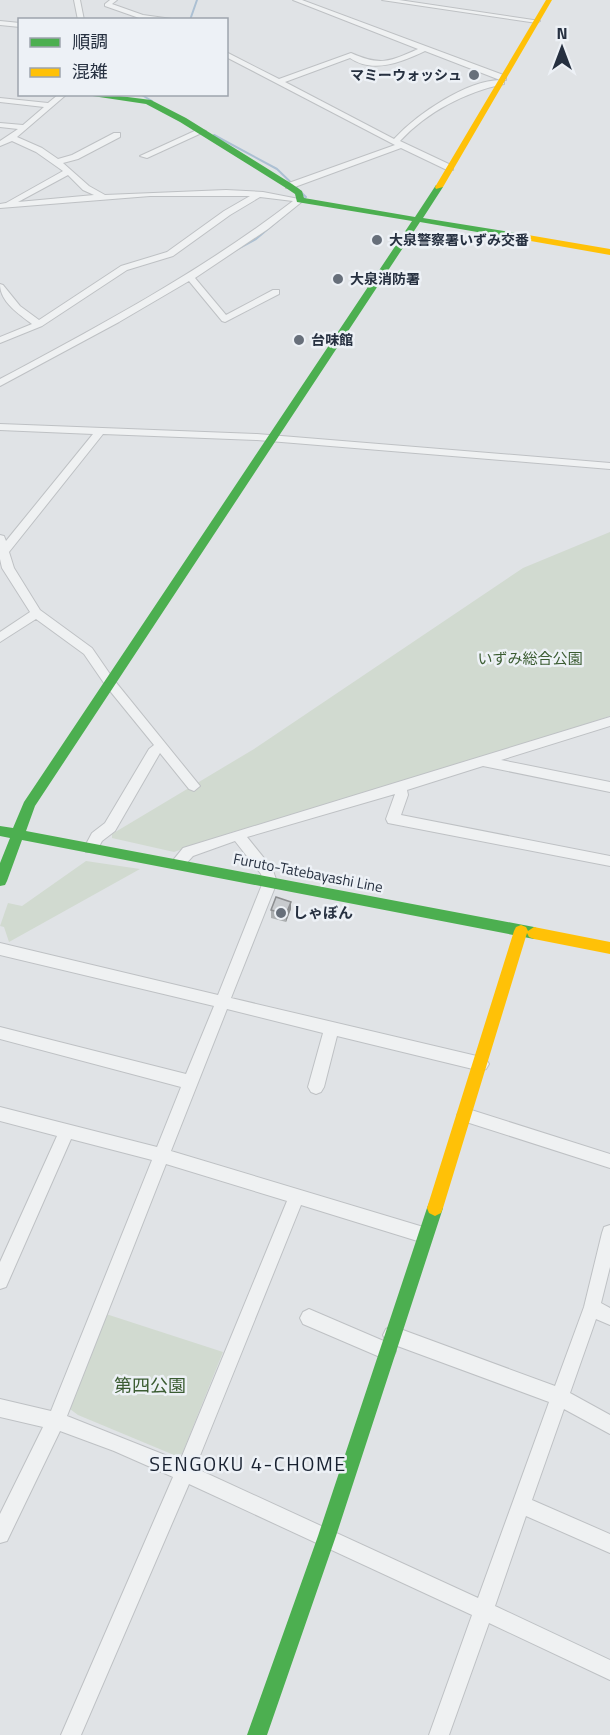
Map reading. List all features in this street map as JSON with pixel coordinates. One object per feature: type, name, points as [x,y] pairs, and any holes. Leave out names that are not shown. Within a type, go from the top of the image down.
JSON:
[{"type":"street","points":[[77,0],[81,18]]},
{"type":"street","points":[[114,0],[107,5],[142,17],[153,18]]},
{"type":"street","points":[[296,0],[425,48],[502,80]]},
{"type":"street","points":[[385,0],[484,10],[537,21]]},
{"type":"street","points":[[0,881],[29,805],[419,220],[549,0]]},
{"type":"street","points":[[0,23],[18,25]]},
{"type":"street","points":[[279,82],[351,55],[366,62],[391,62],[400,61],[425,48]]},
{"type":"street","points":[[228,55],[398,144],[450,168]]},
{"type":"street","points":[[289,186],[398,144],[413,124],[454,99],[490,82],[502,80]]},
{"type":"street","points":[[0,144],[12,138],[62,96]]},
{"type":"street","points":[[98,96],[148,102],[202,131],[289,186],[299,193],[300,200]]},
{"type":"street","points":[[0,100],[52,106]]},
{"type":"street","points":[[0,125],[25,127]]},
{"type":"street","points":[[144,156],[202,131]]},
{"type":"street","points":[[57,162],[75,157],[117,135]]},
{"type":"street","points":[[12,138],[57,162],[86,188],[105,198]]},
{"type":"street","points":[[1,206],[69,171]]},
{"type":"street","points":[[1,206],[199,192],[258,195],[610,252]]},
{"type":"street","points":[[0,340],[39,324],[124,268],[170,254],[226,213],[258,195]]},
{"type":"street","points":[[0,382],[191,278],[260,232],[300,200]]},
{"type":"street","points":[[191,278],[225,320],[276,292]]},
{"type":"street","points":[[0,287],[17,308],[39,324]]},
{"type":"street","points":[[0,427],[273,438],[610,466]]},
{"type":"street","points":[[5,550],[100,432]]},
{"type":"street","points":[[0,538],[5,550],[4,570],[36,613],[88,651],[110,683],[194,786]]},
{"type":"street","points":[[0,638],[36,613]]},
{"type":"street","points":[[177,864],[188,852],[238,835],[399,788],[610,721]]},
{"type":"street","points":[[91,848],[97,837],[110,827],[153,752],[161,747]]},
{"type":"street","points":[[482,762],[610,787]]},
{"type":"street","points":[[399,788],[402,795],[393,819],[610,861]]},
{"type":"street","name":"Furuto-Tatebayashi Line","points":[[0,831],[610,948]]},
{"type":"street","points":[[0,1534],[56,1421],[132,1235],[161,1155],[270,882],[267,872],[238,835]]},
{"type":"street","points":[[257,1735],[327,1536],[465,1115],[521,931]]},
{"type":"street","points":[[0,948],[481,1064]]},
{"type":"street","points":[[316,1087],[332,1028]]},
{"type":"street","points":[[0,1033],[190,1082]]},
{"type":"street","points":[[0,1114],[161,1155],[424,1235]]},
{"type":"street","points":[[465,1115],[610,1161]]},
{"type":"street","points":[[0,1281],[67,1131]]},
{"type":"street","points":[[71,1735],[184,1473],[297,1196]]},
{"type":"street","points":[[439,1735],[592,1307],[610,1233]]},
{"type":"street","points":[[592,1307],[610,1317]]},
{"type":"street","points":[[309,1318],[560,1397],[610,1425]]},
{"type":"street","points":[[0,1408],[56,1421],[184,1473],[327,1536],[610,1670]]},
{"type":"street","points":[[522,1505],[610,1544]]},
{"type":"green space","name":"いずみ総合公園","points":[[610,532],[610,716],[412,781],[236,831],[174,852],[112,838],[112,834],[254,749],[523,568]]},
{"type":"green space","points":[[86,861],[140,869],[9,942],[4,927],[0,926],[8,903],[22,906]]},
{"type":"green space","name":"第四公園","points":[[106,1314],[223,1352],[182,1454],[174,1455],[78,1415],[70,1409]]},
{"type":"building","points":[[276,897],[291,902],[286,914],[271,910]]},
{"type":"waterway","points":[[191,18],[197,0]]},
{"type":"waterway","points":[[143,96],[152,101]]},
{"type":"waterway","points":[[214,135],[277,169],[306,197],[256,239],[232,252]]},
{"type":"traffic: fast","points":[[98,96],[148,102],[183,120],[289,186],[299,193],[300,200],[528,238]]},
{"type":"traffic: fast","points":[[0,881],[29,805],[439,187]]},
{"type":"traffic: fast","points":[[0,831],[534,933]]},
{"type":"traffic: fast","points":[[257,1735],[327,1536],[435,1208]]},
{"type":"traffic: slow","points":[[439,187],[549,0]]},
{"type":"traffic: slow","points":[[528,238],[610,252]]},
{"type":"traffic: slow","points":[[435,1208],[521,931]]},
{"type":"traffic: slow","points":[[534,933],[610,948]]},
{"type":"place","name":"マミーウォッシュ","points":[[474,75]]},
{"type":"place","name":"大泉警察署いずみ交番","points":[[377,240]]},
{"type":"place","name":"大泉消防署","points":[[338,279]]},
{"type":"place","name":"台味館","points":[[299,340]]},
{"type":"place","name":"しゃぼん","points":[[281,913]]},
{"type":"district","name":"SENGOKU 4-CHOME","points":[[248,1464]]}]
